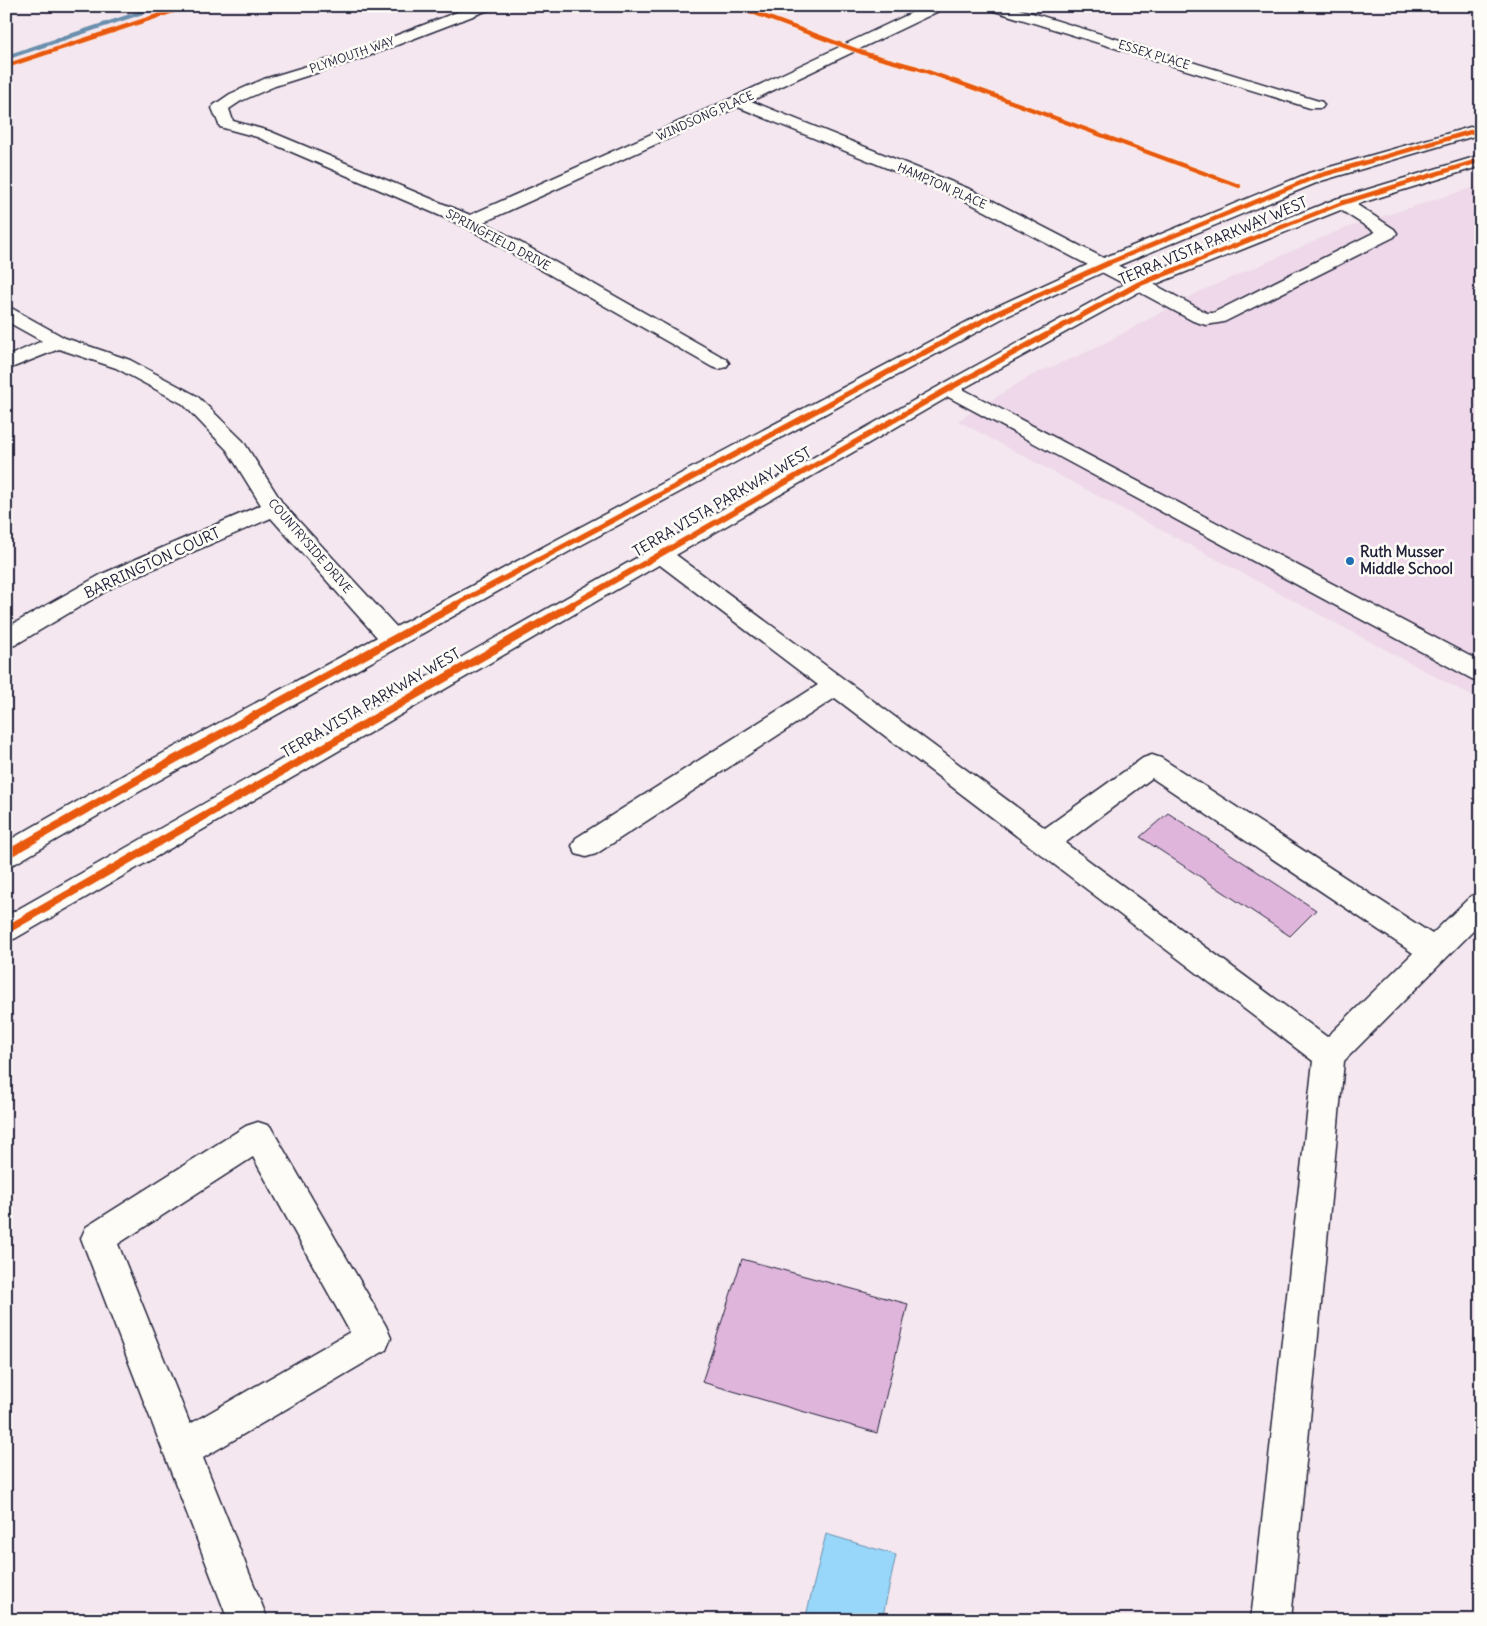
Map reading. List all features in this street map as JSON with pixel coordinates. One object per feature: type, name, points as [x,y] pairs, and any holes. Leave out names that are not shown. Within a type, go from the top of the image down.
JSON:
[{"type":"street","name":"PLYMOUTH WAY","points":[[220,108],[237,95],[268,83],[358,55],[486,6]]},
{"type":"street","name":"WINDSONG PLACE","points":[[470,222],[738,101],[938,6]]},
{"type":"street","name":"ESSEX PLACE","points":[[993,6],[1316,104]]},
{"type":"street","points":[[1475,6],[1481,7]]},
{"type":"street","name":"HAMPTON PLACE","points":[[738,101],[966,194],[1206,319],[1217,318],[1388,234],[1342,203]]},
{"type":"street","name":"SPRINGFIELD DRIVE","points":[[220,108],[226,124],[263,134],[470,222],[719,363]]},
{"type":"street","name":"TERRA VISTA PARKWAY WEST","points":[[6,854],[146,774],[881,374],[996,314],[1103,265],[1315,177],[1481,129]]},
{"type":"street","name":"TERRA VISTA PARKWAY WEST","points":[[6,930],[660,554],[1139,284],[1342,203],[1481,160]]},
{"type":"street","name":"COUNTRYSIDE DRIVE","points":[[6,313],[58,342],[123,364],[190,400],[235,446],[274,508],[393,640]]},
{"type":"street","points":[[6,364],[58,342]]},
{"type":"street","points":[[948,390],[1481,673]]},
{"type":"street","name":"BARRINGTON COURT","points":[[6,639],[110,579],[274,508]]},
{"type":"street","points":[[660,554],[1329,1056]]},
{"type":"street","points":[[586,846],[837,685]]},
{"type":"street","points":[[1046,842],[1152,765],[1434,951]]},
{"type":"street","points":[[1271,1620],[1329,1056],[1481,904]]},
{"type":"street","points":[[182,1449],[373,1338],[258,1136],[98,1238],[248,1620]]},
{"type":"shaded area","name":"Ruth Musser Middle School","points":[[1481,185],[1481,701],[958,421],[1030,376],[1092,350],[1199,292],[1340,230]]},
{"type":"water","points":[[826,1534],[896,1555],[882,1620],[805,1620]]},
{"type":"building","points":[[1168,813],[1316,910],[1290,936],[1140,837]]},
{"type":"building","points":[[742,1259],[908,1304],[877,1433],[702,1382]]},
{"type":"waterway","points":[[6,58],[163,6]]},
{"type":"cycle path","points":[[6,66],[188,6]]},
{"type":"cycle path","points":[[736,6],[869,55],[917,68],[971,87],[1239,186]]},
{"type":"cycle path","points":[[6,855],[146,775],[564,545],[996,314],[1103,265],[1315,177],[1481,129]]},
{"type":"cycle path","points":[[6,930],[948,389],[1139,284],[1342,203],[1481,160]]},
{"type":"place","name":"Ruth Musser Middle School","points":[[1350,561]]}]
